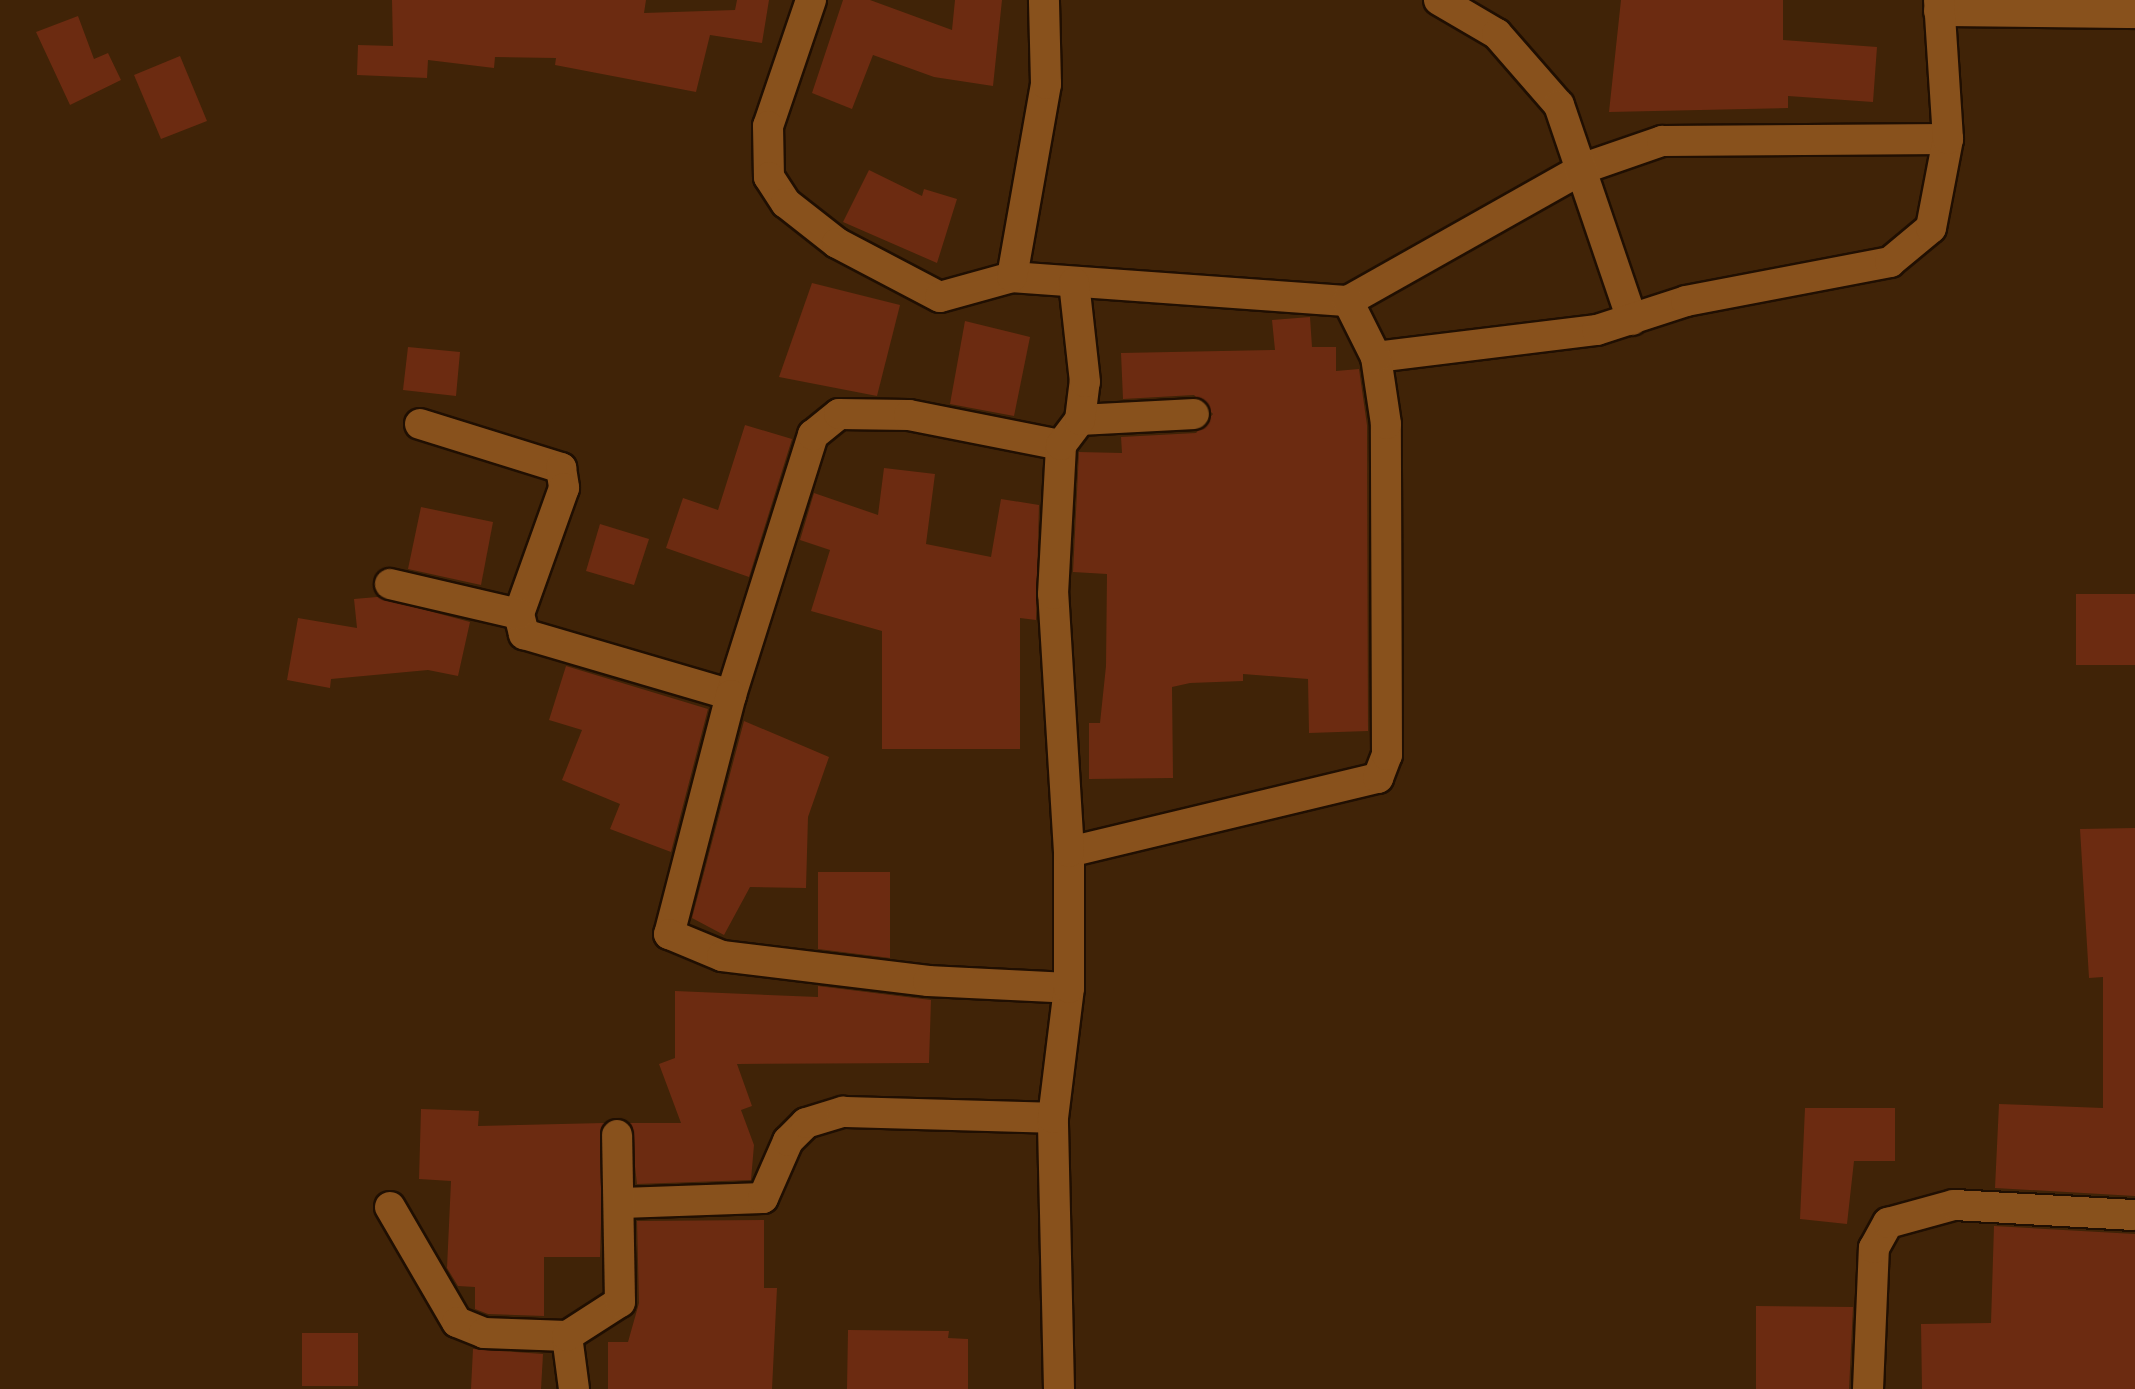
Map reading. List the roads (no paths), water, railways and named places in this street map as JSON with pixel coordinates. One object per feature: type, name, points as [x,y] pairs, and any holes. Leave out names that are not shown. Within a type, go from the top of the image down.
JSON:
[{"type":"street","points":[[812,0],[768,126],[769,177],[786,203],[837,243],[940,297],[1012,277],[1348,301],[1584,168],[1662,142],[1948,139]]},
{"type":"street","points":[[1012,277],[1046,84],[1044,0]]},
{"type":"street","points":[[1439,0],[1497,34],[1559,106],[1584,168],[1632,320]]},
{"type":"street","points":[[1376,357],[1632,320],[1686,302],[1890,262],[1931,228],[1948,139],[1939,6],[2135,13]]},
{"type":"street","points":[[1059,1389],[1053,1118],[1069,988],[1069,852],[1053,594],[1071,432],[1085,382],[1074,283]]},
{"type":"street","points":[[1069,852],[1378,778],[1387,755],[1386,424],[1376,357],[1348,301]]},
{"type":"street","points":[[1069,988],[928,982],[722,956],[669,934],[731,695],[812,435],[839,414],[908,415],[1071,432],[1194,414]]},
{"type":"street","points":[[420,424],[561,468],[564,488],[519,614]]},
{"type":"street","points":[[390,584],[519,614],[533,639],[731,695]]},
{"type":"street","points":[[622,1203],[763,1198],[788,1141],[806,1122],[843,1112],[1053,1118]]},
{"type":"street","points":[[390,1207],[457,1322],[484,1333],[567,1336],[618,1308],[622,1203],[616,1135]]},
{"type":"street","points":[[1868,1389],[1874,1248],[1888,1223],[1954,1205],[2135,1215]]},
{"type":"street","points":[[567,1336],[574,1389]]}]
